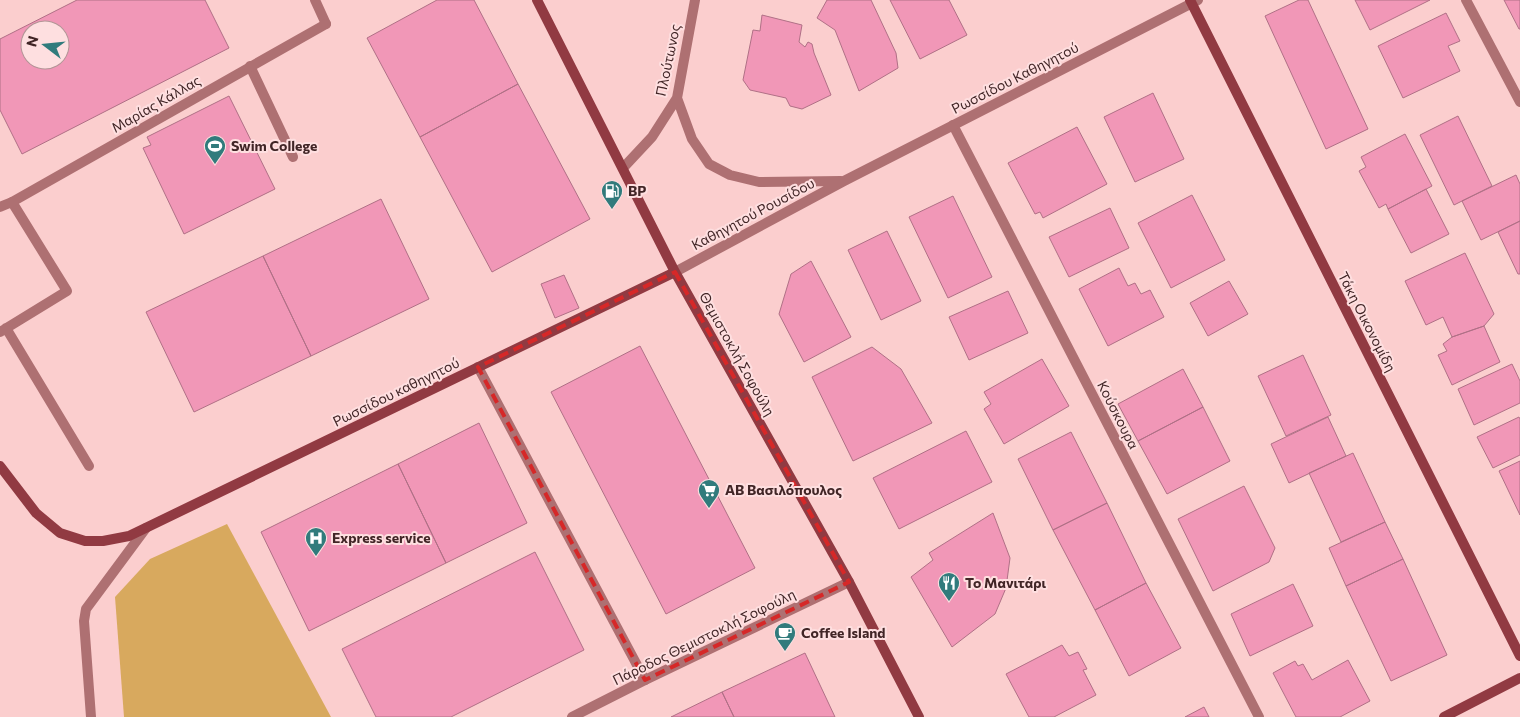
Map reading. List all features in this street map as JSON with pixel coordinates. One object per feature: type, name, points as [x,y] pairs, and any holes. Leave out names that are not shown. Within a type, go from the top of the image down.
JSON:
[{"type":"main road","name":"Θεμιστοκλή Σοφούλη","points":[[538,0],[676,272],[849,582],[919,717]]},
{"type":"main road","name":"Τάκη Οικονομίδη","points":[[1193,1],[1520,656]]},
{"type":"main road","name":"Ρωσσίδου καθηγητού","points":[[0,466],[36,514],[60,533],[85,541],[103,541],[129,536],[676,272]]},
{"type":"main road","points":[[1444,717],[1520,678]]},
{"type":"street","name":"Μαρίας Κάλλας","points":[[0,207],[12,202],[326,24],[315,0]]},
{"type":"street","name":"Πλούτωνος","points":[[623,168],[652,137],[677,98],[695,0]]},
{"type":"street","points":[[1466,0],[1520,102]]},
{"type":"street","name":"Ρωσσίδου Καθηγητού","points":[[844,180],[1193,1]]},
{"type":"street","points":[[250,66],[293,157]]},
{"type":"street","points":[[677,98],[692,139],[709,164],[730,175],[759,182],[844,180]]},
{"type":"street","name":"Κούσκουρα","points":[[953,125],[1259,717]]},
{"type":"street","name":"Καθηγητού Ρουσίδου","points":[[676,272],[844,180]]},
{"type":"street","points":[[12,202],[67,291],[3,330],[89,466]]},
{"type":"street","points":[[478,367],[644,680]]},
{"type":"street","points":[[91,717],[84,615],[88,604],[146,528]]},
{"type":"street","name":"Πάροδος Θεμιστοκλή Σοφούλη","points":[[572,717],[644,680],[849,582]]},
{"type":"highlighted area","points":[[675,272],[849,582],[645,680],[478,367]]},
{"type":"shaded area","points":[[227,524],[331,717],[124,717],[115,597],[150,559]]},
{"type":"building","points":[[77,0],[205,0],[229,48],[22,154],[0,110],[0,39],[20,29],[20,70],[70,70],[70,20],[38,20]]},
{"type":"building","points":[[437,0],[474,0],[518,84],[420,137],[367,38]]},
{"type":"building","points":[[827,0],[871,0],[896,53],[898,68],[859,91],[835,30],[817,18]]},
{"type":"building","points":[[890,0],[949,0],[967,35],[920,59]]},
{"type":"building","points":[[1299,0],[1308,0],[1368,129],[1326,149],[1265,16]]},
{"type":"building","points":[[1355,0],[1430,0],[1370,30]]},
{"type":"building","points":[[1504,0],[1520,0],[1520,29],[1519,29]]},
{"type":"building","points":[[1446,13],[1460,41],[1448,46],[1460,71],[1403,98],[1378,46]]},
{"type":"building","points":[[762,15],[802,25],[799,42],[805,47],[808,42],[812,44],[831,95],[802,109],[790,106],[786,98],[750,90],[743,80],[753,30],[760,31]]},
{"type":"building","points":[[518,84],[590,219],[492,272],[420,137]]},
{"type":"building","points":[[1153,93],[1184,159],[1135,182],[1104,117]]},
{"type":"building","points":[[229,96],[275,189],[184,234],[143,148],[151,145],[147,137]]},
{"type":"building","points":[[1458,116],[1492,186],[1454,205],[1420,135]]},
{"type":"building","points":[[1077,127],[1107,184],[1043,218],[1040,212],[1035,214],[1008,163]]},
{"type":"building","points":[[1405,134],[1432,186],[1388,209],[1386,204],[1379,208],[1359,171],[1366,167],[1361,157]]},
{"type":"building","points":[[1516,175],[1520,184],[1520,221],[1481,240],[1462,201]]},
{"type":"building","points":[[1426,189],[1449,234],[1411,253],[1388,209]]},
{"type":"building","points":[[1192,195],[1225,260],[1171,288],[1138,223]]},
{"type":"building","points":[[953,196],[992,277],[948,298],[909,217]]},
{"type":"building","points":[[381,199],[429,299],[311,356],[263,256]]},
{"type":"building","points":[[1110,208],[1129,248],[1069,277],[1049,237]]},
{"type":"building","points":[[1520,221],[1520,274],[1518,274],[1498,232]]},
{"type":"building","points":[[887,231],[921,301],[881,320],[848,250]]},
{"type":"building","points":[[1465,253],[1494,314],[1484,326],[1452,337],[1443,317],[1426,325],[1405,281]]},
{"type":"building","points":[[263,256],[311,356],[194,412],[146,312]]},
{"type":"building","points":[[811,261],[851,337],[804,362],[779,314],[791,274]]},
{"type":"building","points":[[1119,268],[1128,286],[1135,283],[1141,294],[1150,290],[1164,317],[1108,346],[1079,289]]},
{"type":"building","points":[[564,275],[579,308],[555,318],[541,284]]},
{"type":"building","points":[[1229,281],[1248,314],[1208,336],[1190,303]]},
{"type":"building","points":[[1008,291],[1028,333],[969,360],[949,317]]},
{"type":"building","points":[[1484,326],[1500,362],[1452,385],[1438,355],[1447,351],[1443,344],[1452,337]]},
{"type":"building","points":[[640,346],[755,568],[666,614],[551,392]]},
{"type":"building","points":[[872,347],[901,369],[932,423],[853,461],[812,377]]},
{"type":"building","points":[[1303,355],[1331,415],[1286,436],[1258,376]]},
{"type":"building","points":[[1042,359],[1069,406],[1004,444],[984,409],[991,404],[984,392]]},
{"type":"building","points":[[1512,364],[1520,381],[1520,403],[1474,425],[1458,389]]},
{"type":"building","points":[[1183,369],[1203,407],[1138,441],[1118,404]]},
{"type":"building","points":[[1203,407],[1230,461],[1167,494],[1138,441]]},
{"type":"building","points":[[1328,417],[1346,456],[1289,483],[1271,444]]},
{"type":"building","points":[[1519,417],[1520,455],[1493,468],[1477,437]]},
{"type":"building","points":[[479,423],[527,523],[446,563],[398,464]]},
{"type":"building","points":[[966,431],[992,482],[899,529],[873,478]]},
{"type":"building","points":[[1071,432],[1107,503],[1053,530],[1018,459]]},
{"type":"building","points":[[1353,453],[1385,522],[1341,542],[1309,473]]},
{"type":"building","points":[[1520,461],[1520,515],[1499,471]]},
{"type":"building","points":[[398,464],[446,563],[309,631],[261,532]]},
{"type":"building","points":[[1244,486],[1275,548],[1269,562],[1213,591],[1178,519]]},
{"type":"building","points":[[1107,503],[1146,583],[1095,610],[1053,530]]},
{"type":"building","points":[[993,513],[1010,558],[1006,588],[995,614],[952,647],[911,577],[933,560],[929,553]]},
{"type":"building","points":[[1385,522],[1403,559],[1346,586],[1329,548]]},
{"type":"building","points":[[535,552],[584,650],[451,717],[376,717],[342,649]]},
{"type":"building","points":[[1403,559],[1447,655],[1391,681],[1346,586]]},
{"type":"building","points":[[1146,583],[1181,648],[1129,676],[1095,610]]},
{"type":"building","points":[[1293,584],[1313,626],[1250,656],[1231,614]]},
{"type":"building","points":[[1062,645],[1069,656],[1078,652],[1087,669],[1083,670],[1096,695],[1054,717],[1029,717],[1006,674]]},
{"type":"building","points":[[805,653],[835,717],[734,717],[722,692]]},
{"type":"building","points":[[1348,660],[1370,701],[1340,717],[1296,717],[1273,673],[1295,661],[1298,666],[1303,664],[1312,680]]},
{"type":"building","points":[[722,692],[734,717],[671,717]]},
{"type":"building","points":[[1204,707],[1209,717],[1185,717]]},
{"type":"place","name":"Swim College","points":[[215,165]]},
{"type":"place","name":"BP","points":[[612,210]]},
{"type":"place","name":"ΑΒ Βασιλόπουλος","points":[[709,509]]},
{"type":"place","name":"Express service","points":[[316,557]]},
{"type":"place","name":"Το Μανιτάρι","points":[[949,602]]},
{"type":"place","name":"Coffee Island","points":[[785,652]]}]
